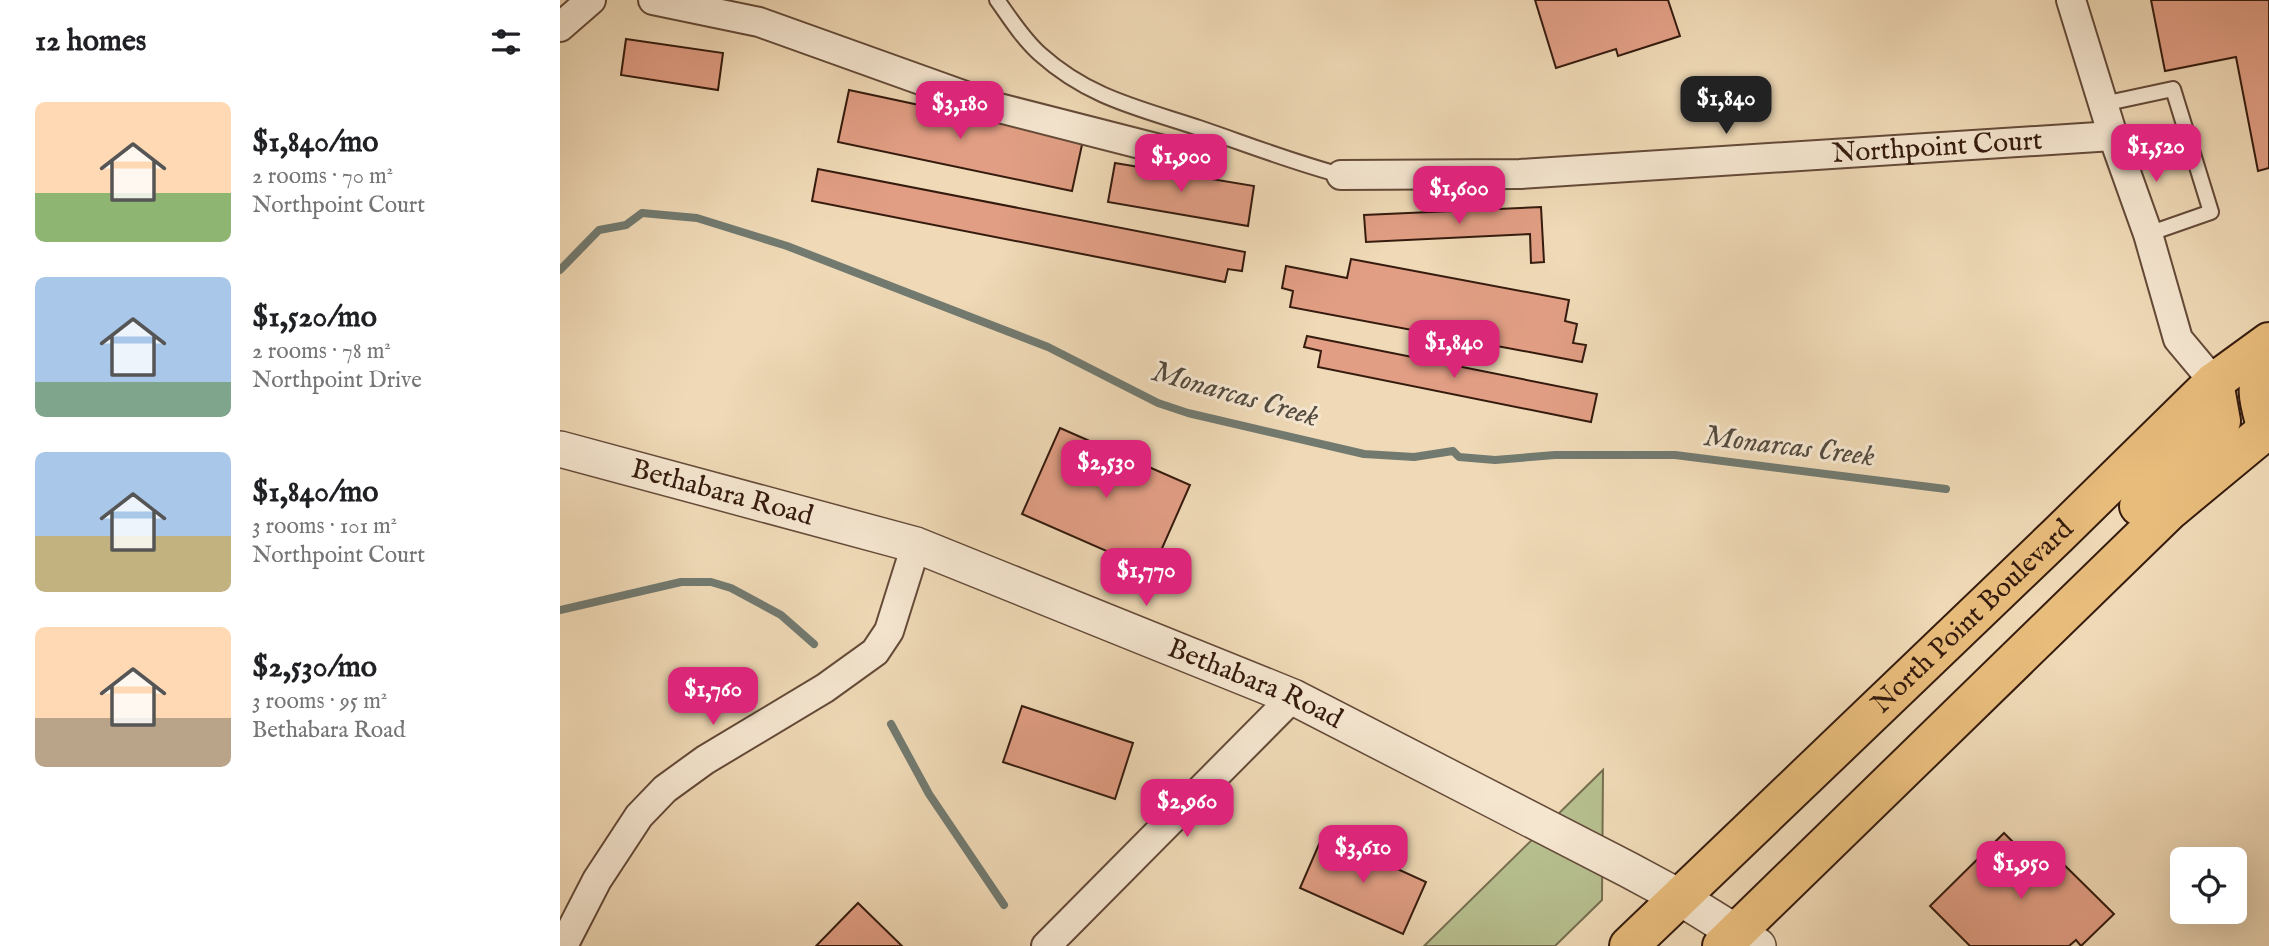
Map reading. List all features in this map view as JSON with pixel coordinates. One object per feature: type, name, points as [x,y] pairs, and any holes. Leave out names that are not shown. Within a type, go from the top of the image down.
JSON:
[{"type":"main road","name":"North Point Boulevard","points":[[1629,946],[2048,545],[2214,382],[2269,342]]},
{"type":"main road","points":[[1738,942],[2171,510],[2268,431],[2258,390],[2262,372],[2269,367]]},
{"type":"main road","points":[[2095,585],[2098,545],[2209,438],[2221,421],[2214,382]]},
{"type":"street","points":[[560,27],[592,0]]},
{"type":"street","points":[[653,0],[759,22],[999,108],[1191,157]]},
{"type":"street","points":[[2071,0],[2113,136],[2148,234],[2178,339],[2214,382]]},
{"type":"street","name":"Northpoint Court","points":[[1341,176],[1520,174],[2113,136]]},
{"type":"street","name":"Bethabara Road","points":[[560,449],[916,545],[1293,697],[1679,897],[1738,942]]},
{"type":"street","points":[[563,946],[597,880],[632,827],[665,789],[705,760],[825,688],[875,652],[889,631],[916,545]]},
{"type":"street","points":[[1046,946],[1293,697]]},
{"type":"lane","points":[[997,0],[1039,54],[1072,79],[1098,94],[1139,111],[1341,176]]},
{"type":"lane","points":[[2103,104],[2173,89],[2211,212],[2148,234]]},
{"type":"green space","points":[[1603,770],[1602,900],[1555,946],[1424,946]]},
{"type":"building","points":[[1535,0],[1668,0],[1680,36],[1618,56],[1616,49],[1556,68]]},
{"type":"building","points":[[2151,0],[2269,0],[2269,168],[2258,171],[2236,57],[2165,71]]},
{"type":"building","points":[[626,39],[723,53],[718,90],[621,75]]},
{"type":"building","points":[[849,90],[1083,140],[1072,191],[838,142]]},
{"type":"building","points":[[1115,163],[1254,186],[1248,226],[1108,202]]},
{"type":"building","points":[[818,169],[1245,252],[1242,271],[1228,269],[1225,282],[812,201]]},
{"type":"building","points":[[1541,207],[1544,262],[1531,263],[1530,234],[1366,242],[1364,215]]},
{"type":"building","points":[[1351,259],[1569,300],[1565,321],[1577,324],[1573,343],[1586,345],[1582,362],[1290,307],[1293,291],[1282,288],[1286,266],[1347,278]]},
{"type":"building","points":[[1307,336],[1597,394],[1591,422],[1318,367],[1321,351],[1304,347]]},
{"type":"building","points":[[1060,428],[1190,485],[1152,571],[1022,514]]},
{"type":"building","points":[[1022,706],[1133,743],[1115,799],[1003,762]]},
{"type":"building","points":[[2004,833],[2028,857],[2042,843],[2114,914],[2081,946],[2076,940],[2069,946],[1970,946],[1930,906]]},
{"type":"building","points":[[1323,835],[1426,882],[1403,934],[1300,888]]},
{"type":"building","points":[[858,903],[902,946],[816,946]]},
{"type":"waterway","name":"Monarcas Creek","points":[[560,270],[599,230],[626,225],[642,213],[697,218],[787,246],[1048,347],[1158,403],[1188,413],[1364,454],[1414,457],[1453,451],[1459,457],[1495,460],[1555,455],[1675,455],[1946,489]]},
{"type":"waterway","points":[[560,610],[681,582],[711,582],[731,588],[781,615],[814,644]]},
{"type":"waterway","points":[[891,724],[929,794],[1004,905]]}]
